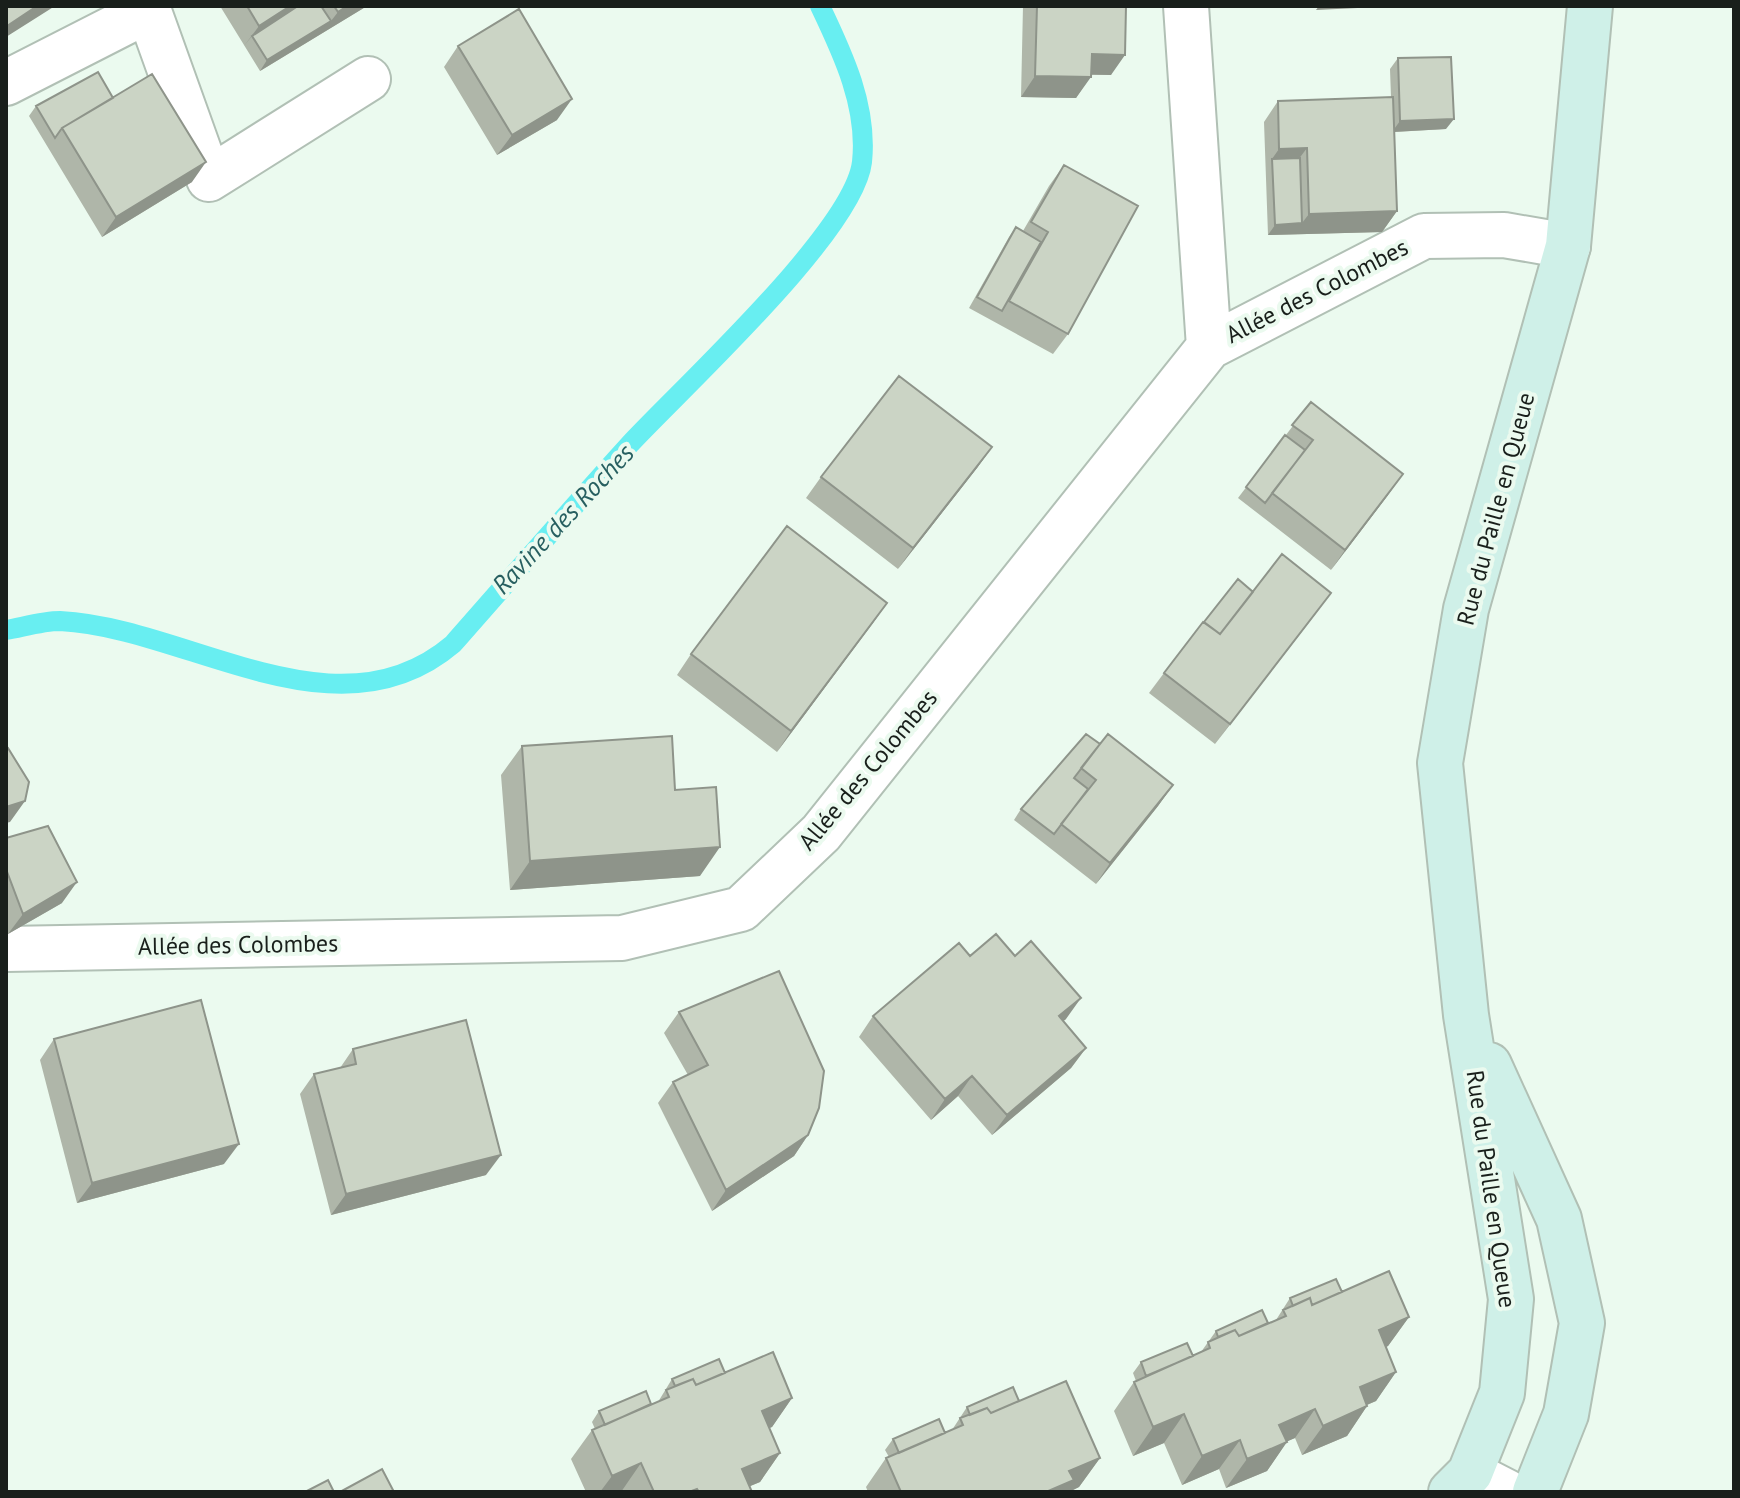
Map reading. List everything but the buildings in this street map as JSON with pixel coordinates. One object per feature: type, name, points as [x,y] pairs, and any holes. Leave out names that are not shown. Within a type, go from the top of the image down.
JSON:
[{"type":"main road","name":"Rue du Paille en Queue","points":[[1476,1486],[1502,1393],[1511,1299],[1466,1015],[1440,763],[1466,609],[1568,246],[1590,6]]},
{"type":"main road","name":"Rue du Paille en Queue","points":[[1466,1015],[1559,1219],[1582,1323],[1566,1414],[1535,1492]]},
{"type":"street","name":"Allée des Colombes","points":[[1186,6],[1209,347]]},
{"type":"street","points":[[6,83],[148,8],[209,179],[368,79]]},
{"type":"street","name":"Allée des Colombes","points":[[6,949],[622,938],[741,909],[821,833],[1209,347],[1424,236],[1504,235],[1568,246]]},
{"type":"waterway","name":"Ravine des Roches","points":[[6,630],[60,621],[109,628],[261,672],[311,682],[361,683],[408,672],[453,644],[630,444],[799,267],[852,192],[862,162],[861,121],[852,81],[820,6]]}]
